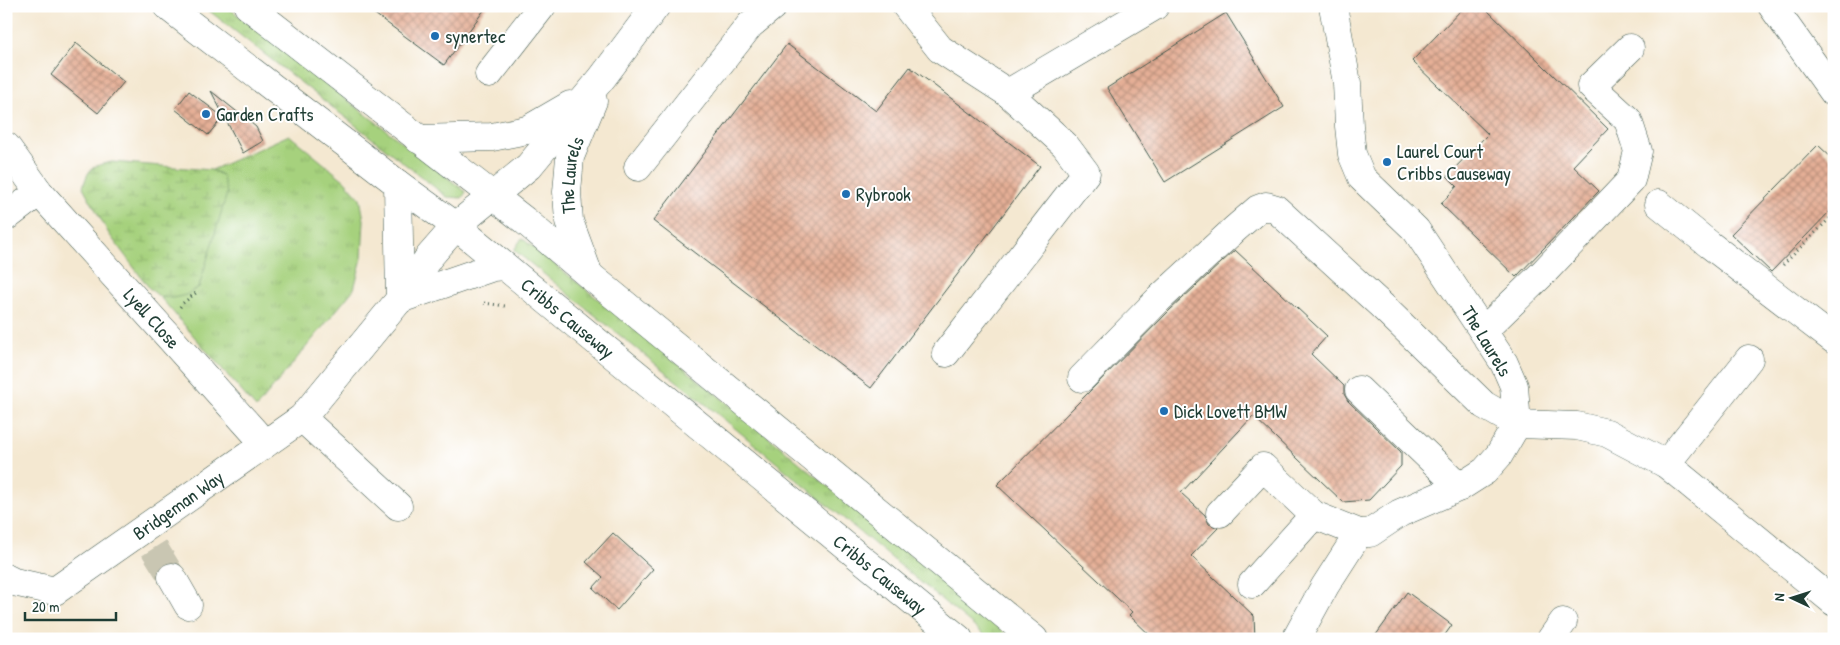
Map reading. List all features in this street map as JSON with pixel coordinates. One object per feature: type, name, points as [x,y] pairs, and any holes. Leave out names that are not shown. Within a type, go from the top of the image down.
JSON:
[{"type":"street","name":"Cribbs Causeway","points":[[168,6],[398,184],[456,226],[959,639]]},
{"type":"street","points":[[248,6],[524,220],[1034,639]]},
{"type":"street","points":[[490,74],[542,6]]},
{"type":"street","name":"The Laurels","points":[[456,226],[530,166],[602,78],[656,6]]},
{"type":"street","points":[[638,167],[750,25],[773,6]]},
{"type":"street","points":[[906,6],[940,49],[1008,93],[1065,145],[1086,173],[946,353]]},
{"type":"street","points":[[1008,93],[1155,6]]},
{"type":"street","name":"The Laurels","points":[[1333,6],[1347,82],[1348,126],[1352,154],[1362,178],[1416,230],[1504,363],[1514,386],[1517,424]]},
{"type":"street","points":[[1772,6],[1834,92]]},
{"type":"street","points":[[1483,331],[1550,266],[1631,180],[1638,151],[1628,120],[1591,86],[1630,48]]},
{"type":"street","name":"The Laurels","points":[[418,139],[492,137],[527,130],[566,110],[602,78]]},
{"type":"street","name":"The Laurels","points":[[589,275],[569,221],[570,157],[602,78]]},
{"type":"street","name":"Lyell Close","points":[[6,146],[39,192],[265,444]]},
{"type":"street","points":[[398,184],[400,299],[493,267],[504,266]]},
{"type":"street","points":[[9,215],[39,192]]},
{"type":"street","points":[[1659,204],[1834,340]]},
{"type":"street","points":[[1082,378],[1166,293],[1235,229],[1258,209],[1266,206],[1276,209],[1298,228],[1484,405],[1517,424],[1577,426],[1608,434],[1666,464],[1834,602]]},
{"type":"street","name":"Bridgeman Way","points":[[6,578],[14,582],[55,591],[148,539],[265,444],[302,418],[400,299],[429,257],[456,226]]},
{"type":"street","points":[[1666,464],[1748,359]]},
{"type":"street","points":[[1359,390],[1460,487]]},
{"type":"street","points":[[302,418],[398,506]]},
{"type":"street","points":[[1220,513],[1263,467],[1314,515],[1359,533],[1370,533],[1400,513],[1460,487],[1485,471],[1499,456],[1517,424]]},
{"type":"street","points":[[1252,584],[1314,515]]},
{"type":"street","points":[[1296,639],[1324,586],[1359,533]]},
{"type":"street","points":[[172,577],[188,605]]},
{"type":"path","points":[[1763,285],[1834,214]]},
{"type":"green space","points":[[203,6],[226,6],[466,192],[462,198],[447,197]]},
{"type":"green space","points":[[289,135],[345,181],[360,198],[364,220],[362,258],[354,289],[256,408],[160,297],[180,295],[199,287],[222,175],[212,170]]},
{"type":"green space","points":[[112,162],[211,170],[222,175],[227,193],[199,287],[186,295],[173,298],[160,297],[150,289],[109,234],[83,187],[87,175],[92,168]]},
{"type":"green space","points":[[522,238],[736,410],[1012,639],[989,639],[725,420],[514,250]]},
{"type":"building","name":"synertec","points":[[364,6],[487,6],[444,65]]},
{"type":"building","points":[[1465,6],[1483,6],[1608,129],[1573,166],[1599,191],[1516,277],[1441,204],[1457,186],[1447,176],[1488,134],[1412,61]]},
{"type":"building","points":[[1226,13],[1284,107],[1165,182],[1107,88]]},
{"type":"building","points":[[76,43],[124,82],[98,113],[51,75]]},
{"type":"building","name":"Rybrook","points":[[787,44],[876,111],[910,67],[1040,166],[871,388],[653,221]]},
{"type":"building","points":[[189,91],[223,117],[208,135],[175,109]]},
{"type":"building","points":[[211,91],[256,127],[263,141],[243,153]]},
{"type":"building","points":[[1818,145],[1834,160],[1834,207],[1771,272],[1731,234]]},
{"type":"building","name":"Dick Lovett BMW","points":[[1235,250],[1327,336],[1311,354],[1344,386],[1344,394],[1348,401],[1401,452],[1401,466],[1369,500],[1343,502],[1253,416],[1181,493],[1205,515],[1209,524],[1218,528],[1191,556],[1254,616],[1255,639],[1154,639],[1129,615],[1132,612],[997,485],[1170,310]]},
{"type":"building","points":[[613,533],[653,569],[617,610],[593,588],[603,577],[586,562]]},
{"type":"building","points":[[1407,592],[1452,625],[1442,639],[1373,639]]},
{"type":"tunnel","points":[[154,548],[172,577]]},
{"type":"place","name":"synertec","points":[[435,36]]},
{"type":"place","name":"Garden Crafts","points":[[206,114]]},
{"type":"place","name":"Laurel Court Cribbs Causeway","points":[[1387,162]]},
{"type":"place","name":"Rybrook","points":[[846,194]]},
{"type":"place","name":"Dick Lovett BMW","points":[[1164,411]]}]
